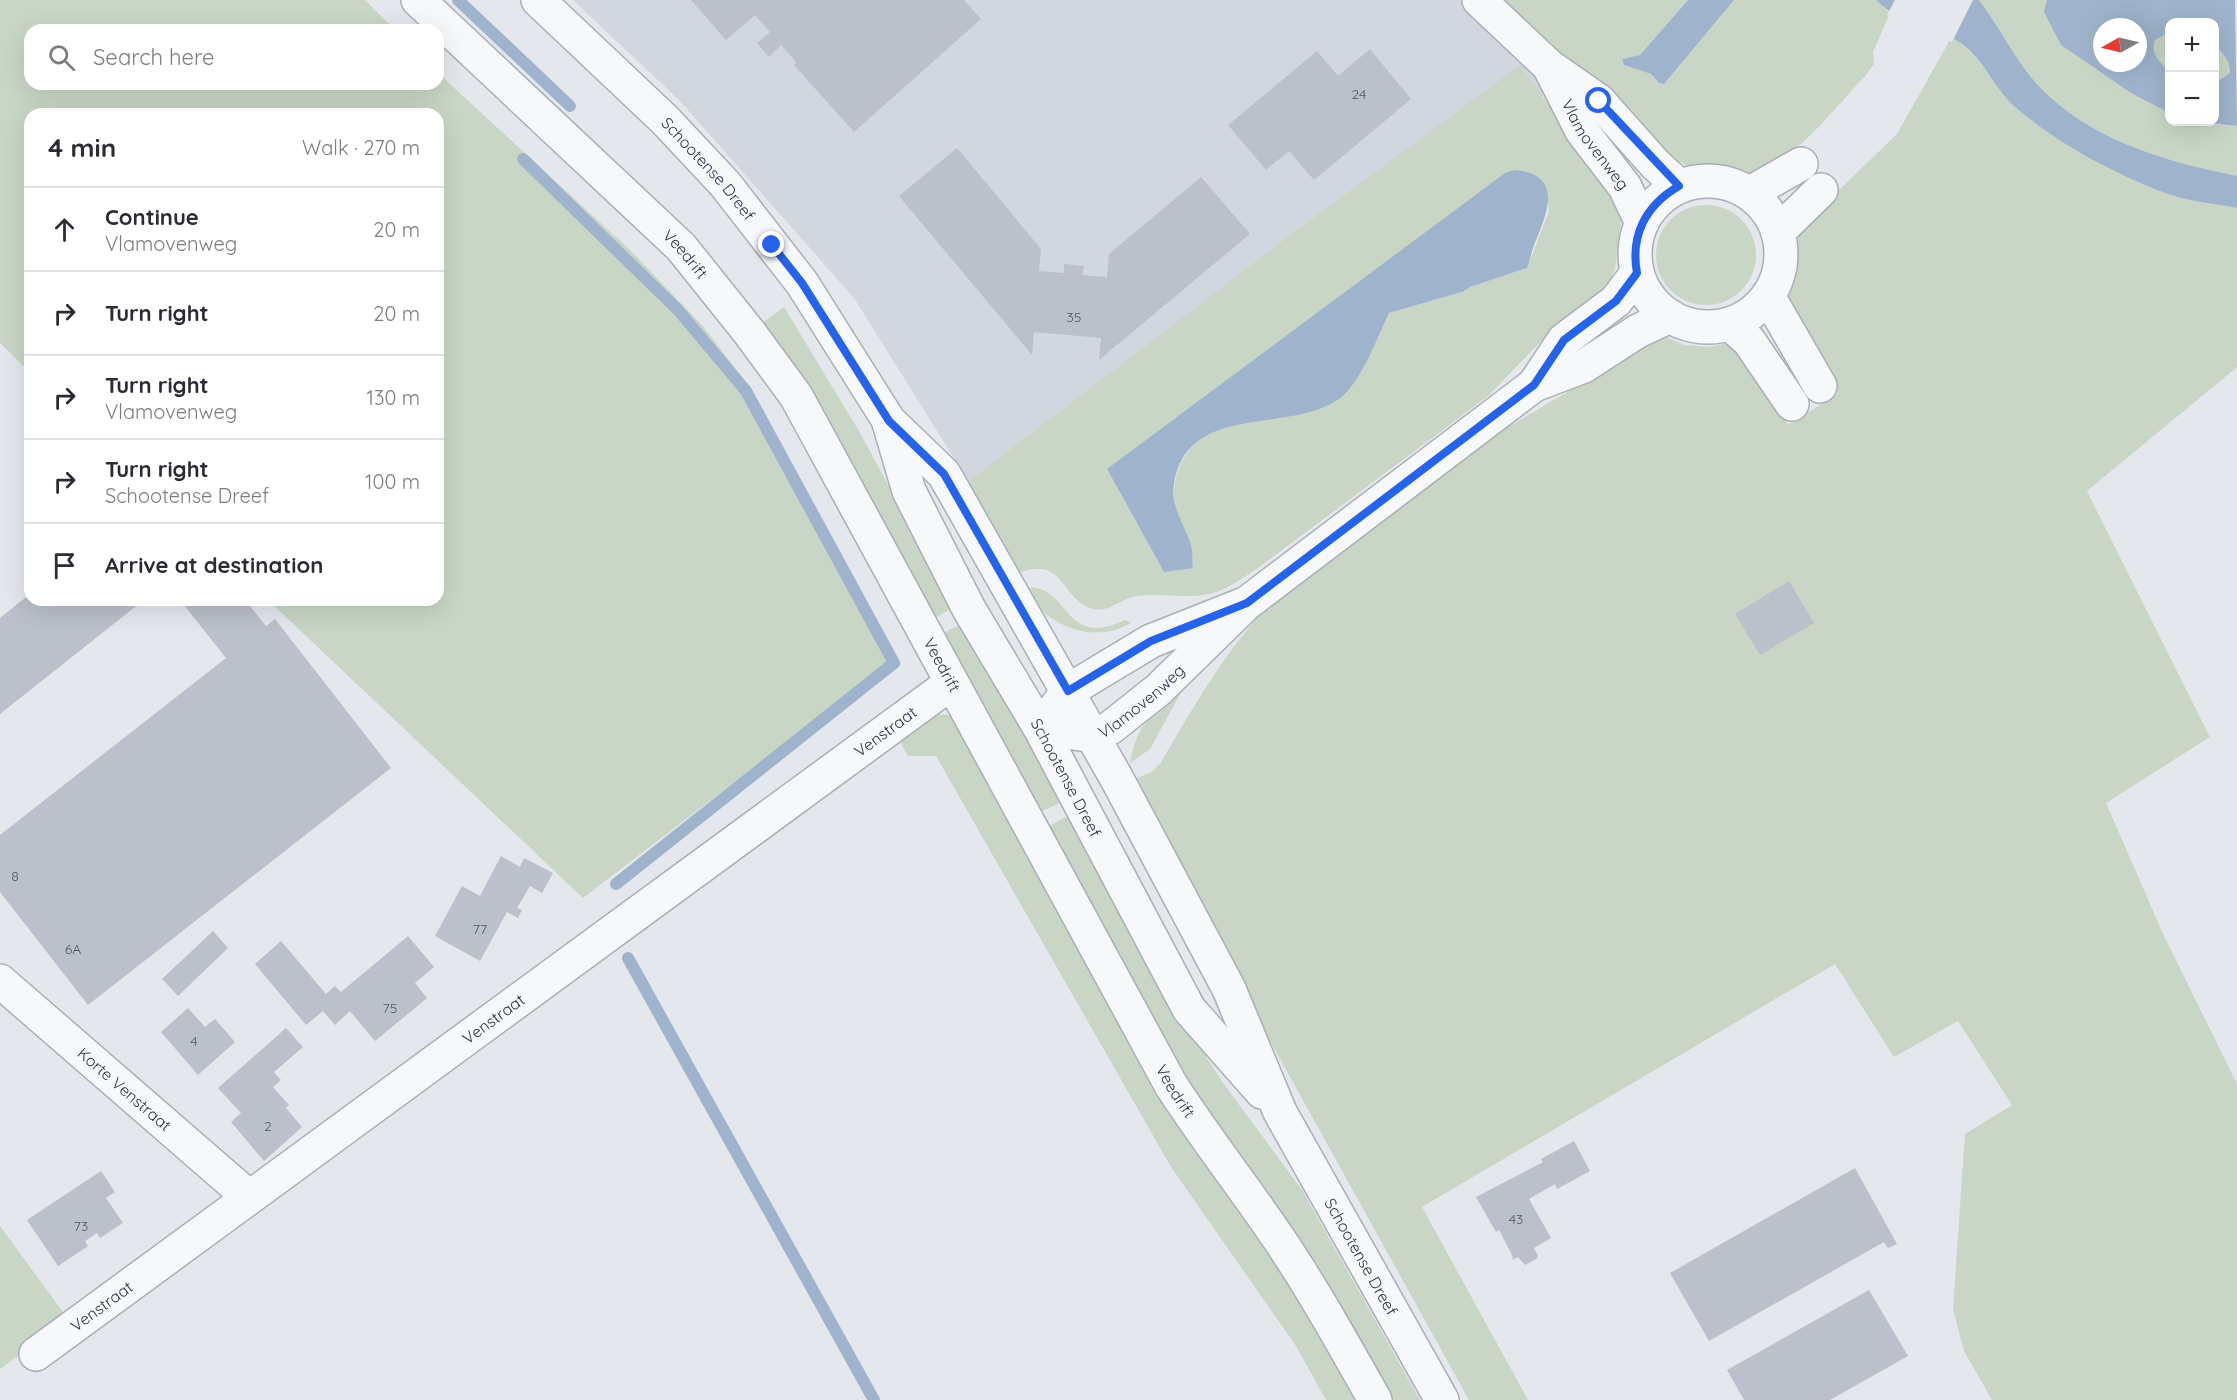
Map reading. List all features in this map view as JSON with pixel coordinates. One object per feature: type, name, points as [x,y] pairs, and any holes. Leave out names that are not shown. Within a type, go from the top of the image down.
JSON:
[{"type":"street","name":"Veedrift","points":[[418,0],[443,24]]},
{"type":"street","name":"Schootense Dreef","points":[[538,0],[665,120],[724,184],[802,283],[889,421],[944,474],[1094,736],[1229,989],[1280,1112],[1442,1400]]},
{"type":"street","name":"Vlamovenweg","points":[[1479,0],[1549,66],[1599,101],[1679,186]]},
{"type":"street","name":"Veedrift","points":[[444,25],[681,248],[749,332],[796,396],[950,684],[1171,1085],[1207,1141],[1278,1238],[1325,1310],[1375,1400]]},
{"type":"street","name":"Vlamovenweg","points":[[1549,66],[1582,131],[1625,187],[1642,223]]},
{"type":"street","points":[[1750,193],[1800,164]]},
{"type":"street","points":[[1703,180],[1719,182],[1750,193],[1771,217],[1778,232],[1781,248],[1780,265],[1768,296],[1751,313],[1730,324],[1709,327],[1689,324],[1670,316],[1650,298],[1637,273],[1635,248],[1642,223],[1657,201],[1679,186],[1703,180]]},
{"type":"street","points":[[1778,232],[1821,190]]},
{"type":"street","name":"Vlamovenweg","points":[[1534,385],[1564,340],[1616,301],[1637,273]]},
{"type":"street","points":[[1768,296],[1820,386]]},
{"type":"street","name":"Vlamovenweg","points":[[1247,603],[1151,641],[1068,691],[1040,728],[1094,736],[1110,728],[1158,690],[1247,603],[1534,385],[1584,366],[1638,331],[1670,316]]},
{"type":"street","points":[[1730,324],[1749,341],[1792,404]]},
{"type":"street","name":"Schootense Dreef","points":[[889,421],[909,490],[969,609],[1040,728],[1189,1009],[1280,1112]]},
{"type":"street","name":"Venstraat","points":[[36,1354],[950,684]]},
{"type":"street","name":"Korte Venstraat","points":[[0,981],[249,1197]]},
{"type":"shaded area","points":[[573,0],[1631,0],[1602,41],[1503,133],[999,530],[854,298],[680,101]]},
{"type":"green space","points":[[0,0],[365,0],[389,24],[24,24],[24,90],[444,90],[444,79],[630,250],[702,325],[746,382],[895,659],[583,898],[274,606],[444,606],[444,108],[24,108],[24,367],[0,343]]},
{"type":"green space","points":[[1503,0],[1688,0],[1640,55],[1622,59],[1624,65],[1651,74],[1659,83],[1664,84],[1734,0],[1876,0],[1890,13],[1873,52],[1874,64],[1866,75],[1812,134],[1796,148],[1764,170],[1749,174],[1686,165],[1667,155]]},
{"type":"green space","points":[[1979,0],[2047,0],[2054,31],[2061,45],[2093,67],[2093,72],[2100,72],[2131,93],[2165,111],[2165,126],[2237,126],[2237,176],[2155,155],[2103,134],[2079,119],[2057,103],[2036,83]]},
{"type":"green space","points":[[2165,35],[2165,67],[2155,54],[2155,40]]},
{"type":"green space","points":[[1951,38],[1970,51],[2006,97],[2031,120],[2089,158],[2131,179],[2174,195],[2237,208],[2237,367],[2087,491],[2210,737],[2106,803],[2164,936],[2237,1084],[2237,1400],[1992,1400],[1964,1351],[1953,1309],[1965,1134],[2012,1105],[1958,1021],[1894,1057],[1835,964],[1422,1207],[1528,1400],[1469,1400],[1160,842],[1131,781],[1151,772],[1160,764],[1214,674],[1245,632],[1281,593],[1498,433],[1579,385],[1641,339],[1664,336],[1684,345],[1709,347],[1734,342],[1788,425],[1838,394],[1791,316],[1787,291],[1796,243],[1807,221],[1897,134]]},
{"type":"green space","points":[[2219,50],[2226,58],[2230,73],[2219,80]]},
{"type":"green space","points":[[1520,65],[1607,185],[1622,213],[1615,269],[1608,284],[1547,335],[1488,396],[1258,568],[1234,583],[1209,594],[1136,596],[1099,610],[1082,604],[1053,573],[1043,569],[1031,569],[1013,575],[961,487],[1289,236]],"holes":[[[1546,191],[1549,211],[1527,268],[1470,287],[1462,292],[1389,313],[1359,374],[1201,436],[1181,464],[1177,473],[1174,494],[1178,518],[1189,547],[1193,567],[1164,572],[1107,469]]]},
{"type":"green space","points":[[1706,205],[1725,209],[1741,220],[1752,236],[1756,255],[1752,274],[1741,290],[1725,301],[1706,305],[1687,301],[1671,290],[1660,274],[1656,255],[1660,236],[1671,220],[1687,209]]},
{"type":"green space","points":[[784,307],[859,431],[954,607],[930,621],[758,326]]},
{"type":"green space","points":[[1030,587],[1043,590],[1054,597],[1079,623],[1090,627],[1105,627],[1125,620],[1131,623],[1116,630],[1100,632],[1085,632],[1070,628],[1044,613],[1032,602],[1022,590]]},
{"type":"green space","points":[[963,623],[1062,802],[1034,815],[938,636]]},
{"type":"green space","points":[[1184,687],[1150,749],[1130,763],[1133,748],[1142,727],[1155,712]]},
{"type":"green space","points":[[934,714],[950,715],[960,725],[1277,1254],[1361,1400],[1326,1400],[1296,1346],[1171,1167],[936,756],[908,756],[898,738]]},
{"type":"green space","points":[[1068,816],[1177,1013],[1226,1087],[1302,1190],[1420,1400],[1387,1400],[1218,1138],[1042,830]]},
{"type":"green space","points":[[0,1226],[68,1319],[0,1369]]},
{"type":"water","points":[[1688,0],[1734,0],[1664,84],[1659,83],[1651,74],[1624,65],[1622,59],[1640,55]]},
{"type":"water","points":[[1876,0],[1979,0],[2028,73],[2057,103],[2103,134],[2129,145],[2182,163],[2237,176],[2237,208],[2174,196],[2132,179],[2090,158],[2050,134],[2014,106],[1966,47],[1947,36],[1894,14]]},
{"type":"water","points":[[2047,0],[2235,0],[2237,126],[2219,124],[2219,80],[2230,73],[2226,58],[2219,50],[2219,18],[2165,18],[2165,35],[2155,40],[2154,49],[2159,61],[2165,67],[2165,111],[2131,93],[2100,72],[2147,72],[2147,18],[2093,18],[2093,67],[2061,45],[2044,12]]},
{"type":"water","points":[[1514,170],[1530,173],[1540,179],[1546,187],[1548,197],[1544,221],[1527,268],[1470,287],[1462,292],[1389,313],[1361,371],[1347,392],[1339,399],[1318,410],[1219,430],[1198,441],[1183,458],[1173,492],[1176,508],[1191,545],[1193,568],[1164,572],[1107,469],[1505,173]]},
{"type":"pier","points":[[1895,0],[1973,0],[1952,42],[1887,15]]},
{"type":"building","points":[[691,0],[964,0],[981,19],[854,132],[794,65],[796,62],[781,45],[769,57],[757,43],[770,32],[755,15],[726,40]]},
{"type":"building","points":[[1370,49],[1411,99],[1314,180],[1289,151],[1266,170],[1228,125],[1317,51],[1338,76]]},
{"type":"building","points":[[957,148],[1041,249],[1039,271],[1064,273],[1064,264],[1084,266],[1082,275],[1107,277],[1109,254],[1201,177],[1250,234],[1099,360],[1101,338],[1034,332],[1032,355],[899,196]]},
{"type":"building","points":[[1789,581],[1814,623],[1760,655],[1735,614]]},
{"type":"building","points":[[24,599],[24,606],[136,606],[0,714],[0,618]]},
{"type":"building","points":[[185,606],[250,606],[266,626],[275,619],[391,768],[88,1005],[0,892],[0,835],[226,658]]},
{"type":"building","points":[[501,856],[520,867],[524,858],[553,873],[542,893],[530,886],[517,908],[522,910],[518,918],[507,912],[480,961],[435,936],[462,886],[480,896]]},
{"type":"building","points":[[213,931],[228,948],[178,996],[162,979]]},
{"type":"building","points":[[408,936],[434,967],[415,983],[427,998],[375,1041],[350,1011],[335,1025],[323,1011],[306,1025],[255,964],[281,941],[326,994],[335,986],[341,992]]},
{"type":"building","points":[[188,1008],[205,1027],[215,1019],[235,1042],[198,1075],[161,1032]]},
{"type":"building","points":[[286,1028],[303,1047],[274,1072],[281,1080],[273,1087],[289,1105],[286,1108],[302,1127],[264,1161],[231,1122],[241,1113],[218,1088]]},
{"type":"building","points":[[1574,1141],[1590,1171],[1557,1189],[1555,1184],[1529,1199],[1551,1238],[1534,1248],[1538,1256],[1536,1259],[1525,1265],[1518,1257],[1512,1260],[1513,1257],[1499,1230],[1496,1232],[1476,1197],[1543,1162],[1541,1159]]},
{"type":"building","points":[[1855,1168],[1897,1244],[1888,1248],[1884,1242],[1709,1341],[1670,1273]]},
{"type":"building","points":[[101,1171],[115,1192],[106,1198],[123,1223],[100,1238],[97,1233],[85,1241],[88,1246],[58,1266],[27,1220]]},
{"type":"building","points":[[1869,1290],[1908,1356],[1830,1400],[1744,1400],[1727,1370]]},
{"type":"waterway","points":[[458,0],[570,106]]},
{"type":"waterway","points":[[523,159],[678,310],[746,391],[894,663],[616,884]]},
{"type":"waterway","points":[[628,958],[874,1400]]},
{"type":"route","points":[[772,245],[802,283],[889,421],[944,474],[1068,691],[1151,641],[1247,603],[1534,385],[1564,340],[1616,301],[1637,273],[1635,248],[1637,235],[1648,211],[1657,201],[1679,186],[1655,164],[1599,101]]}]
